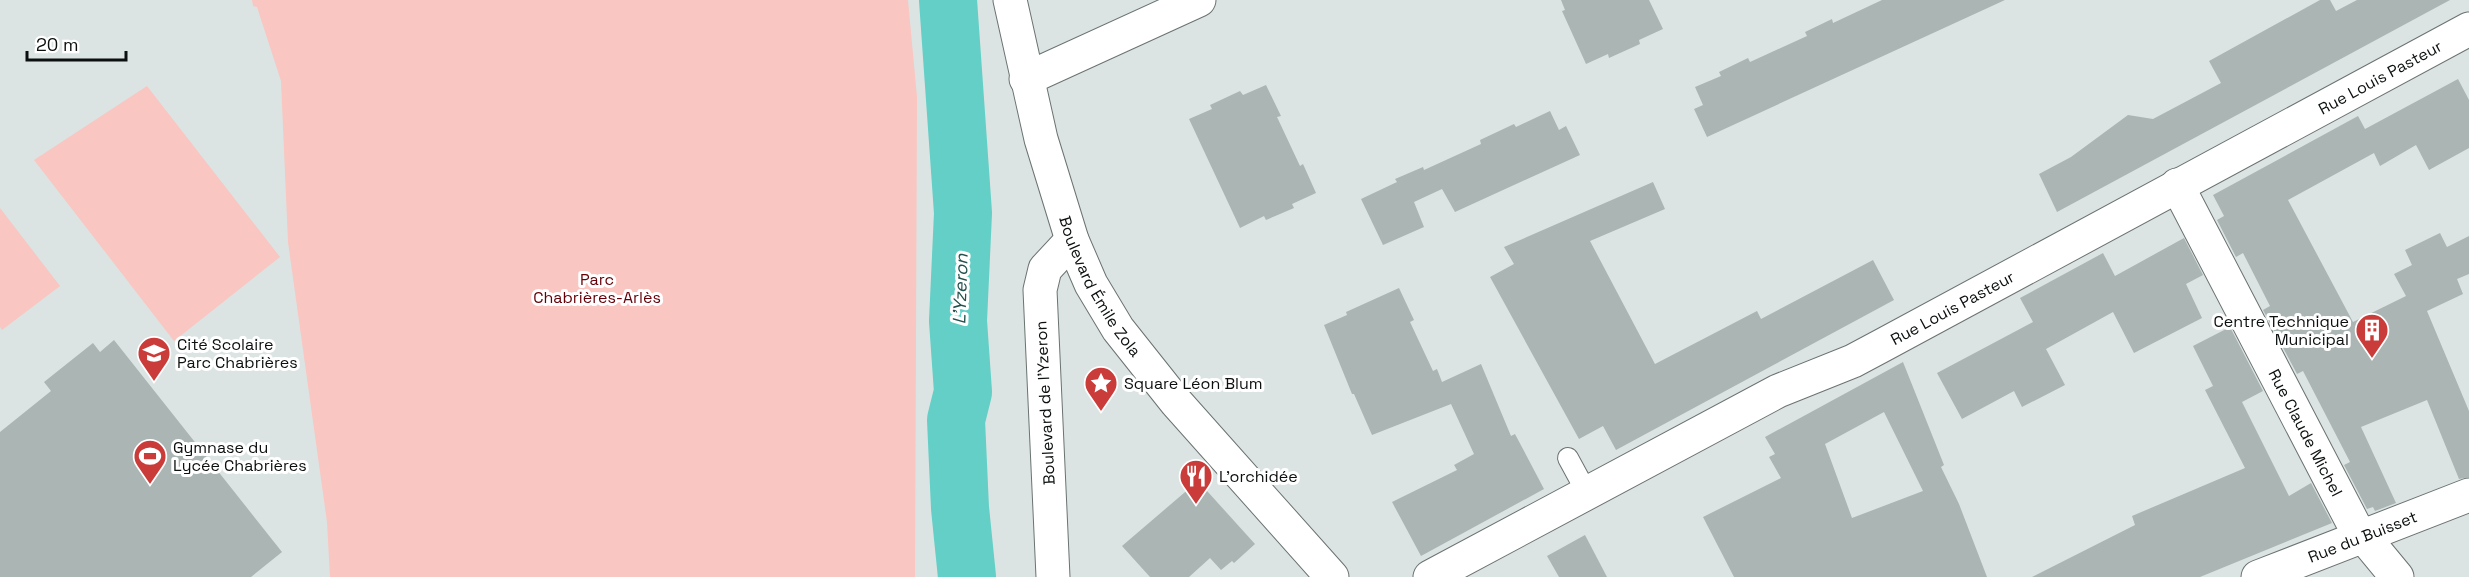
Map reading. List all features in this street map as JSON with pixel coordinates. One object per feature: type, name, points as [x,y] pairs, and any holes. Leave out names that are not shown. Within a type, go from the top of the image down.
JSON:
[{"type":"street","name":"Boulevard Émile Zola","points":[[1010,0],[1041,140],[1071,240],[1091,284],[1118,329],[1176,402],[1332,577]]},
{"type":"street","points":[[1026,79],[1199,0]]},
{"type":"street","name":"Rue Louis Pasteur","points":[[1430,577],[1778,391],[1853,361],[2469,29]]},
{"type":"street","name":"Rue Claude Michel","points":[[2177,185],[2354,525],[2362,538],[2397,577]]},
{"type":"street","name":"Boulevard de l'Yzeron","points":[[1053,577],[1040,290],[1045,269],[1071,240]]},
{"type":"street","name":"Rue du Buisset","points":[[2258,577],[2469,495]]},
{"type":"lane","points":[[1568,458],[1587,493]]},
{"type":"green space","name":"Parc Chabrières-Arlès","points":[[252,0],[908,0],[917,97],[915,577],[330,577],[327,522],[288,242],[281,81],[257,7],[253,6]]},
{"type":"green space","points":[[147,86],[280,257],[174,341],[34,160]]},
{"type":"green space","points":[[0,208],[60,286],[2,330],[0,327]]},
{"type":"building","points":[[1561,0],[1649,0],[1663,29],[1639,40],[1640,44],[1609,58],[1608,54],[1586,64],[1562,11],[1565,10]]},
{"type":"building","points":[[1882,0],[2005,0],[1707,137],[1694,109],[1703,105],[1695,87],[1721,76],[1719,72],[1748,58],[1750,62],[1807,36],[1805,32],[1832,19],[1833,23]]},
{"type":"building","points":[[2320,0],[2330,0],[2336,11],[2357,0],[2450,0],[2057,212],[2039,174],[2071,157],[2128,115],[2153,119],[2221,83],[2209,61]]},
{"type":"building","points":[[2458,79],[2469,100],[2469,148],[2429,170],[2416,145],[2380,166],[2374,153],[2288,200],[2353,322],[2406,296],[2394,274],[2412,265],[2405,250],[2440,233],[2447,247],[2469,236],[2469,274],[2457,279],[2463,294],[2427,311],[2469,411],[2469,477],[2459,479],[2427,400],[2361,427],[2396,503],[2375,511],[2373,507],[2367,509],[2344,465],[2350,462],[2303,371],[2297,374],[2263,310],[2270,306],[2243,253],[2236,257],[2217,220],[2224,216],[2213,195],[2358,116],[2365,129]]},
{"type":"building","points":[[1266,85],[1281,116],[1277,117],[1300,166],[1303,164],[1316,193],[1292,204],[1294,208],[1266,220],[1264,216],[1240,228],[1189,119],[1212,109],[1210,105],[1240,91],[1243,95]]},
{"type":"building","points":[[1550,111],[1559,130],[1566,126],[1580,155],[1455,212],[1442,189],[1414,202],[1424,227],[1383,245],[1361,199],[1397,182],[1395,179],[1423,167],[1424,170],[1481,144],[1480,140],[1514,124],[1516,127]]},
{"type":"building","points":[[1653,182],[1665,209],[1590,241],[1655,364],[1757,311],[1761,319],[1873,260],[1894,300],[1616,450],[1603,426],[1579,439],[1490,277],[1514,264],[1504,247]]},
{"type":"building","points":[[2184,238],[2203,275],[2186,284],[2202,318],[2134,353],[2113,312],[2046,349],[2065,385],[2022,407],[2014,391],[1962,419],[1937,373],[2033,322],[2020,298],[2103,253],[2115,276]]},
{"type":"building","points":[[1399,288],[1414,320],[1410,322],[1433,371],[1437,369],[1442,382],[1481,364],[1511,436],[1515,434],[1544,489],[1421,556],[1392,502],[1457,470],[1454,465],[1474,454],[1451,404],[1372,435],[1352,394],[1324,325],[1347,315],[1346,312]]},
{"type":"building","points":[[2230,327],[2263,391],[2242,402],[2289,496],[2311,483],[2332,523],[2200,577],[2032,577],[2135,525],[2132,516],[2245,468],[2205,390],[2213,386],[2193,346]]},
{"type":"building","name":"Gymnase du Lycée Chabrières","points":[[114,340],[282,552],[251,577],[0,577],[0,432],[51,391],[44,382],[93,343],[100,352]]},
{"type":"building","points":[[1903,362],[1944,465],[1941,467],[1959,504],[1987,577],[1734,577],[1703,517],[1781,478],[1769,457],[1775,454],[1765,437]],"holes":[[[1884,412],[1923,491],[1852,518],[1825,444]]]},
{"type":"building","points":[[1198,481],[1255,544],[1234,563],[1232,561],[1221,570],[1210,558],[1189,577],[1150,577],[1122,546]]},
{"type":"building","points":[[1585,535],[1607,577],[1559,577],[1547,556]]},
{"type":"waterway","name":"L'Yzeron","points":[[948,0],[963,213],[958,321],[963,392],[956,420],[960,508],[967,577]]},
{"type":"place","name":"Centre Technique Municipal","points":[[2372,359]]},
{"type":"place","name":"Cité Scolaire Parc Chabrières","points":[[154,382]]},
{"type":"place","name":"Square Léon Blum","points":[[1101,412]]},
{"type":"place","name":"Gymnase du Lycée Chabrières","points":[[150,485]]},
{"type":"place","name":"L'orchidée","points":[[1196,505]]}]
